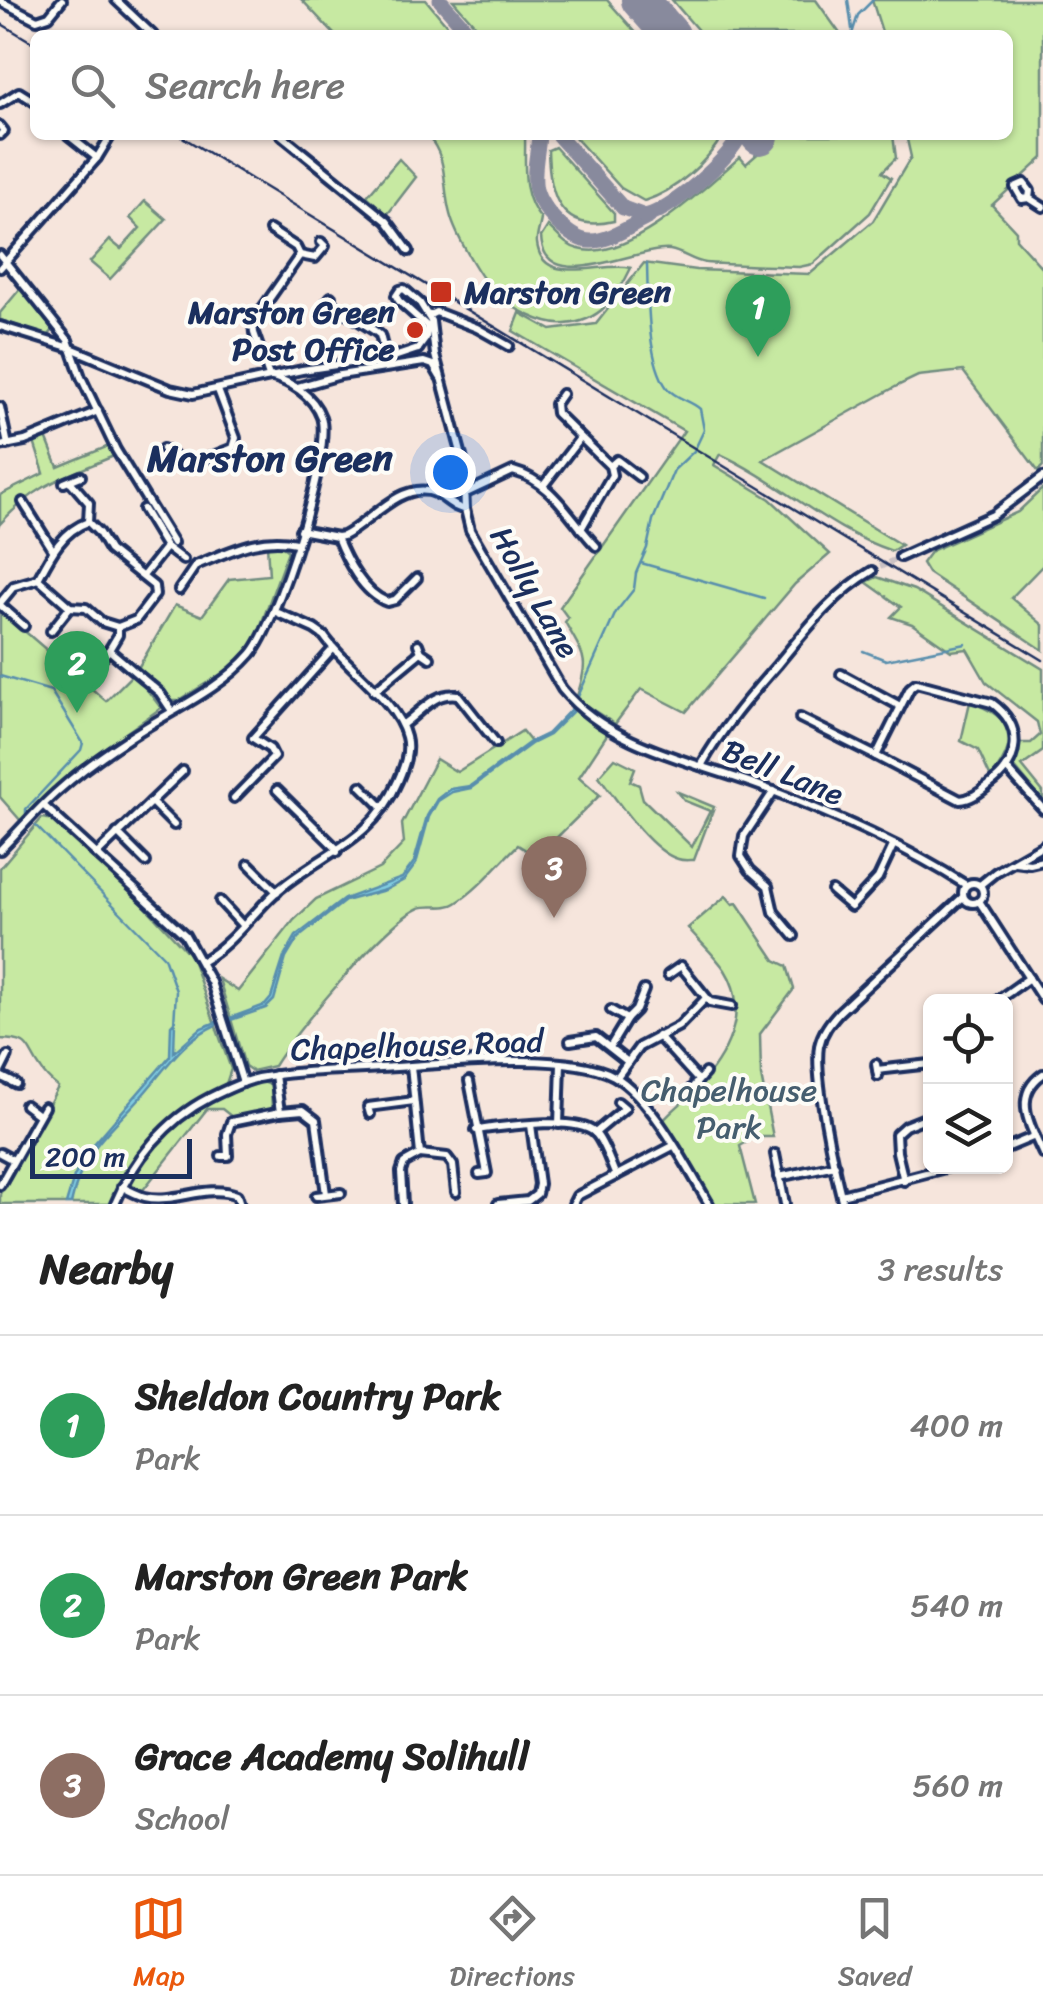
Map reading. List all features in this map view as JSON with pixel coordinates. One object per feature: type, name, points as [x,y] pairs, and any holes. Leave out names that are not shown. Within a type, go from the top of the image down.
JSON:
[{"type":"street","points":[[0,1],[37,20],[49,16],[62,0]]},
{"type":"street","points":[[116,0],[148,30]]},
{"type":"street","points":[[0,104],[19,92],[30,99]]},
{"type":"street","points":[[0,126],[4,132],[0,135]]},
{"type":"street","points":[[74,140],[97,158]]},
{"type":"street","points":[[108,140],[97,158],[2,262],[68,340],[116,450],[170,546]]},
{"type":"street","points":[[287,140],[387,222],[409,251]]},
{"type":"street","points":[[1029,198],[1043,208]]},
{"type":"street","points":[[270,230],[278,239],[296,247],[300,255]]},
{"type":"street","points":[[300,255],[315,258],[325,246],[321,242]]},
{"type":"street","points":[[269,376],[253,322],[300,255]]},
{"type":"street","name":"Holly Lane","points":[[443,382],[418,358],[427,326],[398,301],[400,290],[404,289],[420,303],[428,316],[463,460],[464,509],[470,530],[557,680],[578,707]]},
{"type":"street","points":[[328,301],[375,330],[386,358]]},
{"type":"street","points":[[428,316],[436,312],[509,346]]},
{"type":"street","points":[[0,326],[193,394],[269,376],[386,358],[428,344],[435,352],[426,362],[309,384],[294,385],[269,376]]},
{"type":"street","points":[[299,371],[308,373],[312,403]]},
{"type":"street","points":[[294,385],[299,371]]},
{"type":"street","points":[[0,850],[69,783],[125,740],[217,683],[242,664],[260,642],[276,612],[320,464],[320,414],[294,385]]},
{"type":"street","points":[[163,450],[188,466],[233,448],[236,438],[218,390]]},
{"type":"street","points":[[562,394],[555,404],[556,413],[610,466],[611,481],[581,530]]},
{"type":"street","points":[[0,406],[4,446],[25,442],[98,411]]},
{"type":"street","points":[[543,486],[580,438]]},
{"type":"street","points":[[610,466],[617,460],[640,476]]},
{"type":"street","points":[[464,494],[513,471],[543,486],[563,504],[596,546]]},
{"type":"street","points":[[38,578],[70,607],[86,608],[102,622],[118,628],[136,620],[155,595],[154,586],[109,550],[88,522],[88,503],[67,482],[80,476]]},
{"type":"street","points":[[900,556],[993,515],[1043,477]]},
{"type":"street","points":[[300,530],[337,537],[409,493],[434,492],[458,510],[464,509]]},
{"type":"street","points":[[24,507],[53,550]]},
{"type":"street","points":[[143,508],[170,546],[190,562]]},
{"type":"street","points":[[24,626],[0,604],[14,586],[38,578],[53,550],[88,522]]},
{"type":"street","points":[[337,537],[347,562],[379,599],[394,600],[417,578]]},
{"type":"street","points":[[190,562],[256,543],[296,543]]},
{"type":"street","points":[[143,576],[170,546]]},
{"type":"street","points":[[180,590],[190,562]]},
{"type":"street","points":[[701,766],[724,726],[816,618],[847,587],[872,571]]},
{"type":"street","points":[[51,631],[70,607]]},
{"type":"street","points":[[202,961],[217,952],[276,892],[360,834],[383,808],[406,759],[408,746],[402,726],[374,691],[314,628],[276,612]]},
{"type":"street","points":[[96,665],[118,635],[118,628]]},
{"type":"street","points":[[374,691],[419,648],[430,658]]},
{"type":"street","points":[[234,798],[272,762],[273,753],[253,738],[333,649]]},
{"type":"street","points":[[109,650],[160,693],[172,711]]},
{"type":"street","points":[[841,673],[900,706]]},
{"type":"street","points":[[800,718],[960,800],[976,794],[1014,760],[1014,730],[1003,711],[992,703],[923,683],[910,688],[876,756]]},
{"type":"street","points":[[402,726],[445,694],[458,695],[496,743]]},
{"type":"street","name":"Bell Lane","points":[[578,707],[624,736],[774,791],[966,885]]},
{"type":"street","points":[[1007,768],[1043,809]]},
{"type":"street","points":[[98,853],[183,771]]},
{"type":"street","points":[[361,786],[383,808]]},
{"type":"street","points":[[277,790],[336,852]]},
{"type":"street","points":[[774,791],[744,836],[740,850],[744,863],[768,886],[774,912],[794,936]]},
{"type":"street","points":[[152,802],[174,825]]},
{"type":"street","points":[[47,803],[185,935],[202,961],[242,1083]]},
{"type":"street","points":[[117,833],[146,862]]},
{"type":"street","points":[[925,1174],[842,1200],[820,1076],[823,1034],[839,1012],[964,897],[966,885],[980,885],[1043,845]]},
{"type":"street","points":[[832,891],[851,907],[878,878],[893,846]]},
{"type":"street","points":[[1013,862],[1043,861]]},
{"type":"street","points":[[249,864],[276,892]]},
{"type":"street","points":[[964,897],[968,902],[979,901],[984,894],[980,885]]},
{"type":"street","points":[[220,901],[243,926]]},
{"type":"street","points":[[979,901],[1043,1000]]},
{"type":"street","points":[[668,975],[680,966],[713,1004],[732,1006]]},
{"type":"street","points":[[1006,994],[1029,978]]},
{"type":"street","points":[[610,1047],[636,1010],[644,990]]},
{"type":"street","points":[[706,998],[679,1026],[640,1047],[617,1077],[644,1104],[709,1204]]},
{"type":"street","points":[[611,1010],[627,1019]]},
{"type":"street","points":[[658,1036],[698,1080]]},
{"type":"street","points":[[570,1040],[596,1037],[628,1062]]},
{"type":"street","points":[[8,1056],[0,1074],[16,1084]]},
{"type":"street","name":"Chapelhouse Road","points":[[115,1204],[145,1151],[164,1130],[196,1105],[242,1083],[275,1075],[488,1062],[561,1064],[596,1069],[617,1077]]},
{"type":"street","points":[[559,1124],[561,1064]]},
{"type":"street","points":[[877,1070],[923,1065]]},
{"type":"street","points":[[410,1066],[420,1154]]},
{"type":"street","points":[[691,1089],[706,1073]]},
{"type":"street","points":[[1043,1074],[1028,1088],[1025,1102],[1028,1121],[1043,1154]]},
{"type":"street","points":[[275,1075],[280,1112]]},
{"type":"street","points":[[469,1081],[487,1173],[478,1174]]},
{"type":"street","points":[[370,1114],[368,1106],[414,1101]]},
{"type":"street","points":[[596,1133],[625,1108],[618,1102]]},
{"type":"street","points":[[25,1105],[37,1114]]},
{"type":"street","points":[[0,1185],[44,1107]]},
{"type":"street","points":[[222,1156],[228,1156],[231,1122],[303,1110],[316,1120],[326,1194]]},
{"type":"street","points":[[904,1180],[896,1152],[896,1134],[904,1126],[923,1119]]},
{"type":"street","points":[[497,1202],[528,1201],[537,1194],[531,1125]]},
{"type":"street","points":[[476,1130],[582,1126],[596,1133],[616,1176]]},
{"type":"street","points":[[1013,1145],[1035,1136]]},
{"type":"street","points":[[573,1204],[577,1196],[672,1146]]},
{"type":"street","points":[[0,1153],[13,1160]]},
{"type":"street","points":[[404,1204],[401,1172],[408,1158],[420,1154],[446,1157],[452,1165],[456,1192]]},
{"type":"street","points":[[775,1154],[784,1204]]},
{"type":"street","points":[[780,1178],[835,1165]]},
{"type":"street","points":[[122,1187],[145,1198],[175,1201],[226,1191],[237,1195],[240,1204]]},
{"type":"street","points":[[316,1196],[340,1193]]},
{"type":"green space","points":[[302,0],[426,0],[451,30],[330,30]]},
{"type":"green space","points":[[453,0],[607,0],[634,30],[480,30]]},
{"type":"green space","points":[[672,0],[816,0],[837,30],[698,30]]},
{"type":"green space","points":[[872,0],[1043,0],[1043,158],[992,205],[1043,269],[1043,466],[1038,471],[963,371],[918,376],[763,460],[901,545],[892,551],[847,531],[720,454],[714,465],[770,499],[830,554],[795,584],[686,712],[641,689],[615,724],[576,699],[583,659],[560,607],[684,431],[513,331],[520,313],[551,330],[596,324],[644,263],[696,270],[810,274],[873,221],[911,157],[907,140],[1013,140],[1013,30],[881,30]]},
{"type":"green space","points":[[431,140],[525,140],[530,199],[541,219],[537,240],[541,257],[562,269],[631,268],[606,306],[588,319],[557,324],[528,315],[496,294],[457,233]]},
{"type":"green space","points":[[578,140],[719,140],[689,175],[667,190],[644,201],[621,188]]},
{"type":"green space","points":[[773,140],[894,140],[896,158],[882,172],[891,178],[870,213],[813,264],[799,267],[706,263],[670,250],[575,267],[558,264],[546,255],[541,237],[548,226],[579,249],[620,245],[665,220],[740,157],[746,164]]},
{"type":"green space","points":[[555,147],[614,213],[614,221],[581,222],[561,207],[549,167],[548,150]]},
{"type":"green space","points":[[399,159],[416,177],[387,215],[367,196]]},
{"type":"green space","points":[[145,201],[166,219],[110,279],[90,262],[110,240],[121,249],[140,228],[130,218]]},
{"type":"green space","points":[[20,289],[53,330],[48,336],[0,320],[0,313]]},
{"type":"green space","points":[[46,437],[58,467],[111,445],[116,455],[40,490],[0,524],[0,495],[44,473],[34,442]]},
{"type":"green space","points":[[1043,488],[1043,565],[1011,598],[1043,625],[1043,650],[928,573],[922,563],[931,551],[1018,512]]},
{"type":"green space","points":[[267,545],[280,545],[288,551],[254,644],[232,667],[172,701],[161,686],[138,668],[175,605],[202,616],[229,579],[269,575]]},
{"type":"green space","points":[[877,577],[914,590],[1043,669],[1043,751],[1022,766],[1043,792],[1043,801],[1014,766],[1020,743],[1031,743],[1040,735],[1037,722],[986,682],[967,649],[951,651],[912,624],[891,617],[901,607],[866,582]]},
{"type":"green space","points":[[0,610],[106,701],[134,673],[161,708],[89,759],[21,821],[0,797]]},
{"type":"green space","points":[[970,702],[997,716],[1009,732],[1006,753],[991,778],[978,750],[961,741]]},
{"type":"green space","points":[[574,708],[608,733],[579,777],[600,795],[537,857],[518,845],[456,903],[419,908],[404,918],[341,980],[274,1066],[252,1071],[245,1066],[219,979],[238,991],[294,920],[316,899],[380,868],[404,843],[402,824],[436,759],[457,772],[522,731],[531,742],[547,735]]},
{"type":"green space","points":[[615,758],[635,768],[630,781],[639,785],[643,799],[692,847],[710,811],[685,801],[678,792],[714,807],[694,860],[680,860],[667,854],[624,810],[599,776]]},
{"type":"green space","points":[[42,818],[54,820],[125,885],[191,956],[231,1069],[226,1084],[173,1120],[144,1149],[112,1204],[0,1204],[0,1194],[58,1087],[44,1074],[27,1046],[0,1039],[0,868]]},
{"type":"green space","name":"Chapelhouse Park","points":[[726,896],[737,903],[775,960],[787,966],[794,989],[760,1034],[761,1076],[773,1137],[756,1137],[740,1146],[755,1204],[712,1204],[662,1122],[706,1077],[731,1034],[736,1002],[733,986],[721,964],[688,928]]},
{"type":"green space","points":[[263,1082],[271,1085],[272,1109],[232,1117],[222,1109],[207,1109],[143,1190],[131,1184],[143,1162],[187,1118],[222,1097]]},
{"type":"water","points":[[573,707],[549,735],[471,788],[452,792],[438,801],[429,817],[416,864],[404,880],[385,890],[345,901],[298,938],[286,958],[274,1000],[266,1008],[231,1020],[265,1005],[271,998],[284,957],[296,936],[344,899],[402,878],[414,862],[427,816],[437,799],[450,789],[470,786],[530,742],[547,734]]},
{"type":"water","points":[[175,1021],[174,1052],[201,1028],[216,1025],[183,1048],[101,1139],[84,1165],[71,1204],[66,1204],[87,1152],[170,1056],[171,1025]]},
{"type":"waterway","points":[[848,0],[852,29]]},
{"type":"waterway","points":[[853,30],[858,15],[873,0]]},
{"type":"waterway","points":[[572,710],[616,612],[634,589],[653,520],[674,470],[694,451],[704,430],[700,409],[671,392],[660,376],[650,328],[647,264]]},
{"type":"waterway","points":[[641,563],[764,598]]},
{"type":"waterway","points":[[863,651],[886,660],[966,644]]},
{"type":"waterway","points":[[0,676],[51,691],[83,743],[81,750],[26,809],[26,814]]},
{"type":"waterway","points":[[36,826],[164,957],[176,991],[174,1024]]},
{"type":"taxiway","points":[[440,0],[467,30]]},
{"type":"taxiway","points":[[538,140],[536,190],[550,214],[574,236],[598,240],[649,217]]},
{"type":"taxiway","points":[[562,140],[623,208],[645,216],[669,205],[698,183],[737,140]]},
{"type":"runway","points":[[640,0],[667,30]]},
{"type":"tunnel","points":[[872,571],[900,557]]},
{"type":"railway","points":[[0,23],[30,41]]},
{"type":"railway","points":[[187,140],[1043,660]]},
{"type":"place","name":"Marston Green","points":[[441,292]]},
{"type":"place","name":"Marston Green Post Office","points":[[415,330]]},
{"type":"place","name":"Sheldon Country Park","points":[[758,357]]},
{"type":"place","name":"Marston Green Park","points":[[77,713]]},
{"type":"place","name":"Grace Academy Solihull","points":[[554,918]]},
{"type":"district","name":"Marston Green","points":[[270,458]]}]
